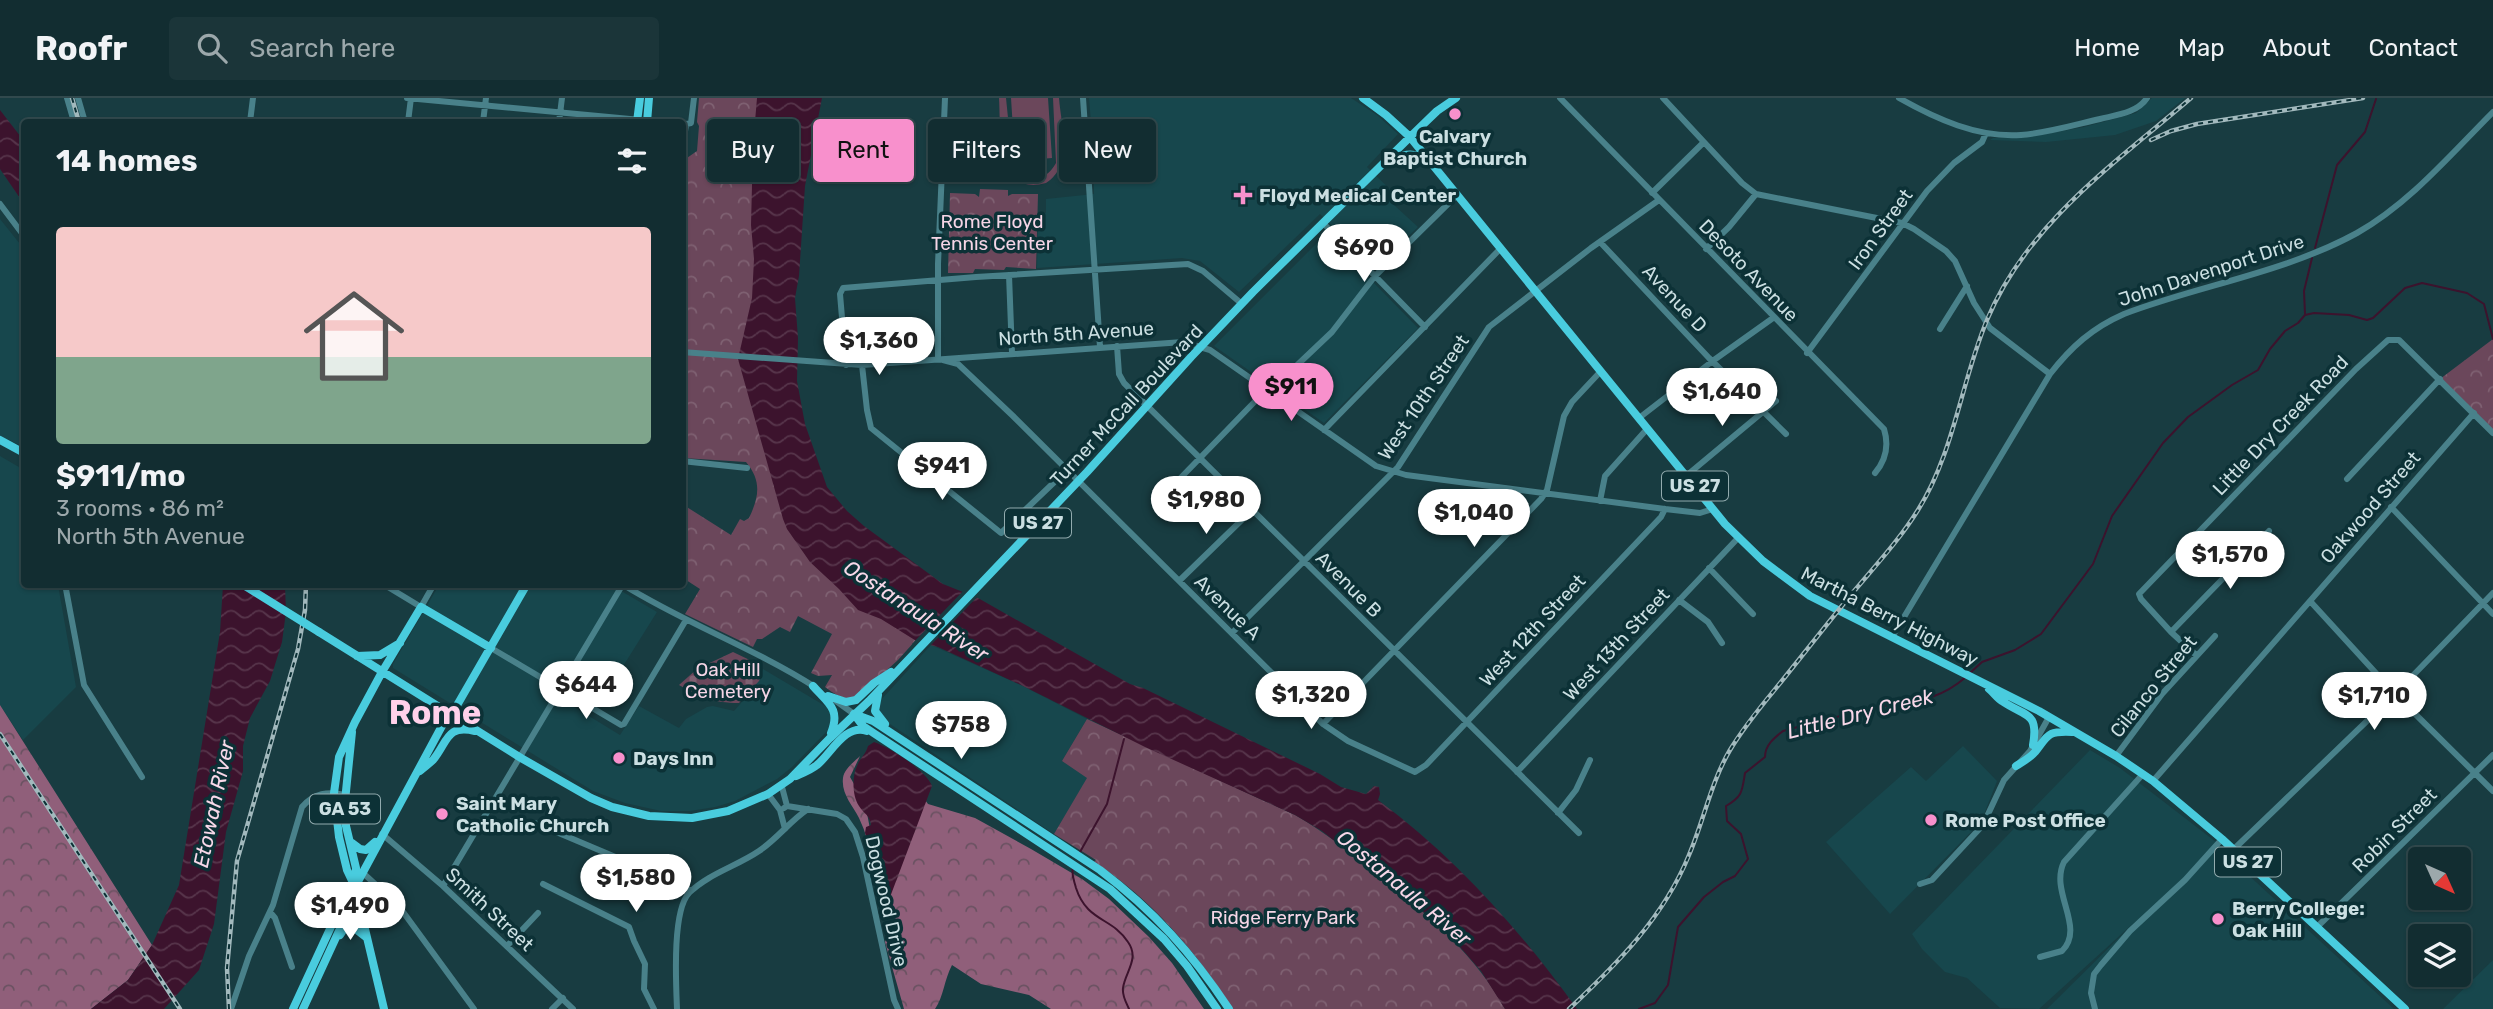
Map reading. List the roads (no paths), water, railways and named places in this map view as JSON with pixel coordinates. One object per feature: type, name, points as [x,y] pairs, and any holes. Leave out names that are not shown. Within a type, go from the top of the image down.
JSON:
[{"type":"main road","points":[[640,98],[642,119]]},
{"type":"main road","points":[[643,119],[649,98]]},
{"type":"main road","name":"Martha Berry Highway","points":[[1363,98],[1409,137],[1738,538],[1771,568],[1810,596],[1976,678],[1994,690]]},
{"type":"main road","name":"Turner McCall Boulevard","points":[[248,588],[522,758],[591,798],[612,807],[649,816],[679,819],[715,814],[768,794],[782,787],[881,688],[1079,481],[1242,304],[1409,137],[1456,98]]},
{"type":"main road","name":"US 27","points":[[1380,167],[1410,153],[1434,167]]},
{"type":"main road","points":[[0,440],[21,451]]},
{"type":"main road","points":[[293,1009],[342,903],[355,887],[443,724],[452,714],[525,588]]},
{"type":"main road","points":[[382,671],[421,607],[491,648]]},
{"type":"main road","points":[[357,656],[380,655],[400,643]]},
{"type":"main road","points":[[828,696],[846,702],[856,700],[874,683],[904,663]]},
{"type":"main road","name":"GA 53","points":[[355,887],[350,880],[341,851],[334,793],[338,763],[346,740],[382,671]]},
{"type":"main road","points":[[813,686],[835,712],[836,719],[830,738]]},
{"type":"main road","points":[[881,688],[875,706],[876,714],[881,720],[982,787],[984,793]]},
{"type":"main road","points":[[1994,690],[2003,702],[2033,720],[2033,745]]},
{"type":"main road","name":"US 27","points":[[1994,690],[2049,717],[2143,774],[2234,849],[2405,1009]]},
{"type":"main road","points":[[854,714],[863,726],[874,734],[1088,874],[1132,907],[1187,966],[1217,1009]]},
{"type":"main road","points":[[854,714],[873,721],[1094,865],[1129,892],[1169,929],[1192,956],[1229,1009]]},
{"type":"main road","name":"GA 53","points":[[352,729],[345,795],[346,826],[356,868],[355,887],[384,1009]]},
{"type":"main road","points":[[417,772],[432,761],[451,733],[465,729],[480,732]]},
{"type":"main road","points":[[790,779],[816,766],[852,731],[861,729],[874,734]]},
{"type":"main road","points":[[2016,766],[2033,754],[2048,734],[2056,731],[2077,733]]},
{"type":"main road","points":[[351,842],[366,850],[382,834]]},
{"type":"main road","points":[[303,1009],[350,907],[355,887]]},
{"type":"main road","points":[[313,987],[344,929],[355,928],[367,938]]},
{"type":"street","points":[[67,98],[73,119]]},
{"type":"street","points":[[78,98],[84,119]]},
{"type":"street","points":[[250,119],[253,98]]},
{"type":"street","points":[[408,119],[410,98],[486,102],[622,119]]},
{"type":"street","points":[[560,119],[562,98]]},
{"type":"street","points":[[686,124],[694,98]]},
{"type":"street","points":[[938,359],[945,98]]},
{"type":"street","points":[[1083,98],[1100,347]]},
{"type":"street","name":"Desoto Avenue","points":[[1560,98],[1884,429],[1884,459],[1875,472]]},
{"type":"street","points":[[1663,98],[1756,194],[1902,223],[1951,255],[1981,316],[1990,328],[2050,374]]},
{"type":"street","points":[[1899,98],[1958,126],[1986,133],[2024,135],[2129,111],[2141,106],[2147,98]]},
{"type":"street","name":"John Davenport Drive","points":[[1892,637],[2050,374],[2075,344],[2114,318],[2302,257],[2358,232],[2402,201],[2493,112]]},
{"type":"street","name":"Iron Street","points":[[1807,353],[1902,223],[1946,169],[1982,142],[1986,133]]},
{"type":"street","points":[[1652,193],[1704,142]]},
{"type":"street","points":[[1706,249],[1729,227],[1756,194]]},
{"type":"street","points":[[1164,495],[1268,389],[1332,332],[1375,276],[1457,195]]},
{"type":"street","name":"West 10th Street","points":[[1232,633],[1393,471],[1486,331],[1600,242],[1659,200]]},
{"type":"street","points":[[0,204],[21,232]]},
{"type":"street","points":[[1323,223],[1425,327]]},
{"type":"street","name":"Avenue D","points":[[1600,242],[1786,434]]},
{"type":"street","points":[[1324,430],[1501,248]]},
{"type":"street","points":[[846,365],[841,289],[1188,264],[1203,271],[1242,304]]},
{"type":"street","points":[[1009,275],[1012,353]]},
{"type":"street","points":[[1940,329],[1967,286]]},
{"type":"street","points":[[1639,418],[1773,318]]},
{"type":"street","name":"Little Dry Creek Road","points":[[2171,632],[2141,600],[2139,594],[2356,369],[2388,340],[2399,340],[2440,379]]},
{"type":"street","name":"North 5th Avenue","points":[[686,352],[862,365],[1183,342],[1210,350],[1376,466],[1393,471],[1544,494],[1700,513],[1713,509]]},
{"type":"street","name":"Avenue B","points":[[1117,346],[1119,377],[1146,406],[1579,834]]},
{"type":"street","name":"Avenue A","points":[[938,359],[958,364],[1323,724],[1348,741],[1419,772]]},
{"type":"street","points":[[862,365],[871,428],[1001,533],[1067,470]]},
{"type":"street","points":[[1323,724],[1544,494],[1567,411],[1585,387],[1601,372]]},
{"type":"street","points":[[2347,479],[2440,379],[2493,433]]},
{"type":"street","points":[[1685,476],[1776,401]]},
{"type":"street","name":"Oakwood Street","points":[[2152,781],[2474,413]]},
{"type":"street","points":[[1600,501],[1605,476],[1647,429]]},
{"type":"street","points":[[686,461],[747,468]]},
{"type":"street","points":[[2392,507],[2493,614]]},
{"type":"street","name":"West 12th Street","points":[[1419,772],[1661,517],[1665,509]]},
{"type":"street","points":[[1179,581],[1252,510]]},
{"type":"street","points":[[2196,655],[2171,632],[2269,531]]},
{"type":"street","name":"West 13th Street","points":[[1517,772],[1738,538]]},
{"type":"street","points":[[1709,568],[1753,614]]},
{"type":"street","points":[[66,588],[84,685],[142,777]]},
{"type":"street","points":[[390,588],[421,607],[432,588]]},
{"type":"street","points":[[443,886],[621,588]]},
{"type":"street","points":[[628,588],[793,673],[854,714]]},
{"type":"street","points":[[2234,849],[2395,694],[2493,593]]},
{"type":"street","points":[[1679,600],[1708,622],[1721,643]]},
{"type":"street","points":[[2310,601],[2395,694],[2493,791]]},
{"type":"street","points":[[491,648],[621,725],[686,620]]},
{"type":"street","name":"Cilanco Street","points":[[2116,756],[2162,694],[2215,636]]},
{"type":"street","points":[[1920,884],[1932,880],[1979,830],[2004,779],[2033,745],[2049,717]]},
{"type":"street","name":"Robin Street","points":[[2318,927],[2493,755]]},
{"type":"street","points":[[1558,813],[1576,790],[1590,760]]},
{"type":"street","points":[[2040,957],[2060,953],[2071,938],[2059,882],[2064,862],[2143,774]]},
{"type":"street","points":[[780,810],[787,806],[782,787]]},
{"type":"street","points":[[231,1009],[249,956],[270,912],[302,807],[317,796],[334,793],[345,795]]},
{"type":"street","points":[[768,794],[780,810],[785,829]]},
{"type":"street","name":"Dogwood Drive","points":[[787,806],[837,814],[846,819],[855,832],[898,1009]]},
{"type":"street","points":[[677,1009],[675,962],[678,936],[682,906],[691,891],[758,852],[808,809]]},
{"type":"street","points":[[535,823],[691,891]]},
{"type":"street","name":"Smith Street","points":[[382,834],[443,886],[573,1009]]},
{"type":"street","points":[[2095,1009],[2091,993],[2094,974],[2130,931],[2185,880],[2222,839]]},
{"type":"street","points":[[363,873],[398,905],[474,1009]]},
{"type":"street","points":[[543,884],[627,925],[645,964],[644,989],[654,1009]]},
{"type":"street","points":[[270,912],[275,918],[292,967]]},
{"type":"street","points":[[507,946],[538,913]]},
{"type":"street","points":[[552,1009],[563,998]]},
{"type":"water","name":"Oostanaula River","points":[[757,98],[822,98],[818,119],[813,119],[813,145],[805,186],[795,298],[797,381],[805,424],[827,487],[847,511],[943,584],[978,598],[1130,684],[1320,774],[1341,787],[1366,794],[1374,786],[1379,787],[1378,800],[1434,846],[1486,897],[1577,1009],[1505,1009],[1481,971],[1454,940],[1424,912],[1322,831],[1295,815],[1145,747],[1021,685],[938,647],[918,642],[881,619],[858,610],[810,562],[783,519],[738,359],[752,298],[752,182],[799,182],[799,119],[755,119]]},
{"type":"water","points":[[0,110],[21,137],[21,200],[0,169]]},
{"type":"water","name":"Etowah River","points":[[223,588],[285,588],[286,612],[282,642],[270,681],[250,718],[243,746],[243,771],[226,832],[214,924],[199,970],[164,1009],[91,1009],[128,980],[152,945],[179,885],[220,632]]},
{"type":"water","points":[[874,742],[898,754],[923,774],[932,786],[884,913],[871,847],[865,833],[866,827],[871,825],[857,802],[854,786],[858,763],[868,746]]},
{"type":"waterway","points":[[2315,248],[2337,165],[2365,132],[2376,99]]},
{"type":"waterway","points":[[2305,314],[2304,291],[2312,258]]},
{"type":"waterway","name":"Little Dry Creek","points":[[1970,673],[1982,662],[2015,650],[2041,634],[2093,564],[2112,516],[2163,443],[2188,417],[2258,370],[2285,331],[2305,315],[2349,315],[2367,320],[2373,318],[2405,288],[2422,283],[2467,293],[2484,304],[2493,339]]},
{"type":"waterway","name":"Little Dry Creek","points":[[1639,1009],[1655,1003],[1668,985],[1678,927],[1704,897],[1735,876],[1748,859],[1741,834],[1727,821],[1726,806],[1739,796],[1745,773],[1765,757],[1768,745],[1773,739],[1783,731],[1805,725],[1931,697],[1966,677]]},
{"type":"waterway","points":[[1080,852],[1107,804],[1124,739]]},
{"type":"waterway","points":[[1073,867],[1076,888],[1081,899],[1093,913],[1122,934],[1131,948],[1132,960],[1123,991],[1129,1009]]},
{"type":"railway","points":[[72,98],[78,119]]},
{"type":"railway","points":[[1569,1009],[1621,957],[1653,919],[1679,878],[1730,750],[1761,707],[1896,541],[1918,510],[1949,441],[1987,320],[2004,286],[2025,254],[2076,197],[2191,98]]},
{"type":"railway","points":[[2151,140],[2197,124],[2363,98]]},
{"type":"railway","points":[[229,1009],[227,968],[237,861],[298,649],[306,588]]},
{"type":"railway","points":[[0,734],[180,1009]]},
{"type":"place","name":"Calvary Baptist Church","points":[[1455,114]]},
{"type":"place","name":"Floyd Medical Center","points":[[1243,195]]},
{"type":"place","name":"Days Inn","points":[[619,758]]},
{"type":"place","name":"Saint Mary Catholic Church","points":[[442,814]]},
{"type":"place","name":"Rome Post Office","points":[[1931,820]]},
{"type":"place","name":"Berry College: Oak Hill","points":[[2218,919]]},
{"type":"district","name":"Rome","points":[[435,712]]},
{"type":"park label","name":"Rome Floyd Tennis Center","points":[[992,232]]},
{"type":"park label","name":"Oak Hill Cemetery","points":[[728,680]]},
{"type":"park label","name":"Ridge Ferry Park","points":[[1283,917]]}]
